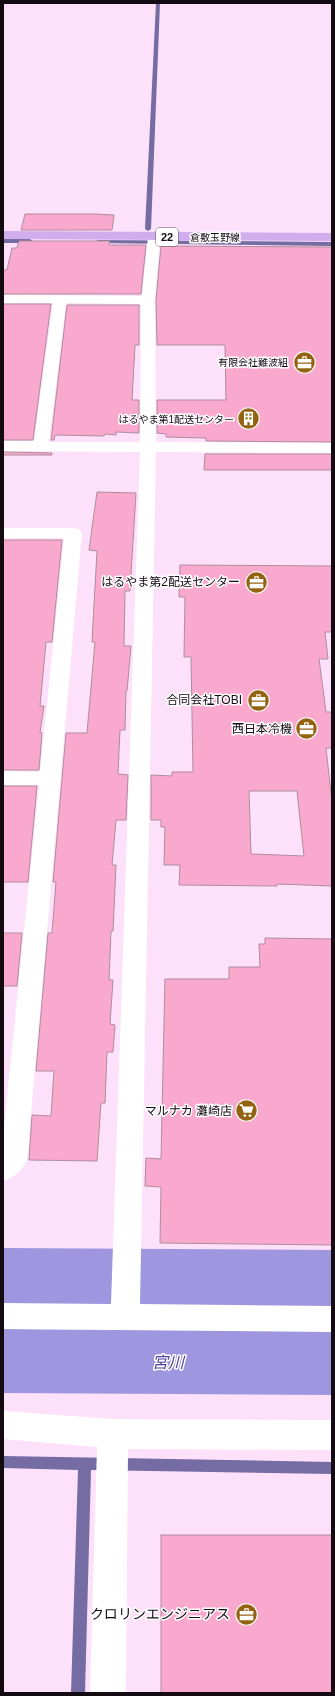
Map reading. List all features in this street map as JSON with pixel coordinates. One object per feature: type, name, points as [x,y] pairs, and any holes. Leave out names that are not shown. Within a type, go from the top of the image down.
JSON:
[{"type":"main road","name":"倉敷玉野線","points":[[3,235],[153,241],[332,237]]},
{"type":"street","points":[[125,1317],[148,447],[148,300],[153,241]]},
{"type":"street","points":[[3,299],[148,300]]},
{"type":"street","points":[[41,446],[60,300]]},
{"type":"street","points":[[3,446],[332,448]]},
{"type":"street","points":[[3,532],[73,533],[14,1160],[3,1170]]},
{"type":"street","points":[[3,778],[50,778]]},
{"type":"street","points":[[3,1316],[332,1319]]},
{"type":"street","points":[[3,1425],[112,1454],[332,1435]]},
{"type":"street","points":[[108,1693],[112,1454]]},
{"type":"building","points":[[25,214],[114,215],[112,230],[21,230]]},
{"type":"building","points":[[19,241],[110,241],[109,245],[146,245],[141,294],[3,294],[3,270],[7,270],[12,248],[17,248]]},
{"type":"building","points":[[161,246],[332,247],[332,442],[206,441],[206,438],[166,437],[166,434],[157,433],[157,400],[226,400],[225,345],[157,345],[156,300]]},
{"type":"building","points":[[3,304],[51,304],[33,440],[3,440]]},
{"type":"building","points":[[67,305],[139,305],[139,345],[135,345],[132,400],[139,400],[139,433],[116,432],[116,435],[105,434],[104,436],[55,435],[54,440],[51,440]]},
{"type":"building","points":[[3,452],[52,453],[52,455],[3,455]]},
{"type":"building","points":[[205,454],[332,454],[332,470],[204,470]]},
{"type":"building","points":[[97,492],[136,493],[130,591],[125,591],[124,646],[131,646],[126,691],[125,730],[120,730],[118,774],[128,775],[126,820],[116,820],[112,865],[116,865],[109,980],[113,980],[110,1024],[115,1025],[113,1052],[107,1052],[105,1103],[101,1103],[97,1161],[29,1160],[32,1115],[51,1116],[54,1071],[36,1071],[48,933],[52,933],[56,882],[53,882],[66,733],[87,733],[95,642],[92,642],[97,551],[89,550]]},
{"type":"building","points":[[3,540],[62,540],[52,642],[46,642],[40,706],[44,706],[40,733],[42,733],[39,770],[3,770]]},
{"type":"building","points":[[180,565],[332,566],[332,632],[325,632],[328,659],[319,659],[326,712],[332,712],[332,748],[326,748],[332,802],[332,886],[277,884],[277,886],[179,885],[180,865],[164,865],[165,827],[161,827],[161,820],[151,820],[151,775],[172,776],[172,772],[193,772],[191,657],[184,657],[185,597],[179,597]],"holes":[[[249,791],[297,791],[304,856],[251,854]]]},
{"type":"building","points":[[3,786],[37,786],[28,882],[3,882]]},
{"type":"building","points":[[3,933],[22,933],[17,986],[3,986]]},
{"type":"building","name":"マルナカ 灘崎店","points":[[265,938],[332,939],[332,1245],[160,1243],[161,1187],[145,1186],[146,1158],[161,1159],[165,979],[229,979],[229,967],[260,967],[259,944],[265,944]]},
{"type":"building","name":"クロリンエンジニアス","points":[[161,1535],[332,1535],[332,1693],[161,1693]]},
{"type":"waterway","points":[[148,229],[158,3]]},
{"type":"waterway","points":[[3,241],[30,241]]},
{"type":"waterway","points":[[98,242],[332,244]]},
{"type":"waterway","points":[[3,1277],[332,1279]]},
{"type":"waterway","name":"宮川","points":[[3,1361],[332,1363]]},
{"type":"waterway","points":[[3,1462],[332,1468]]},
{"type":"waterway","points":[[78,1693],[85,1464]]},
{"type":"place","name":"有限会社難波組","points":[[304,362]]},
{"type":"place","name":"はるやま第1配送センター","points":[[249,419]]},
{"type":"place","name":"はるやま第2配送センター","points":[[256,582]]},
{"type":"place","name":"合同会社TOBI","points":[[258,700]]},
{"type":"place","name":"西日本冷機","points":[[307,729]]},
{"type":"place","name":"マルナカ 灘崎店","points":[[247,1111]]},
{"type":"place","name":"クロリンエンジニアス","points":[[246,1614]]}]
